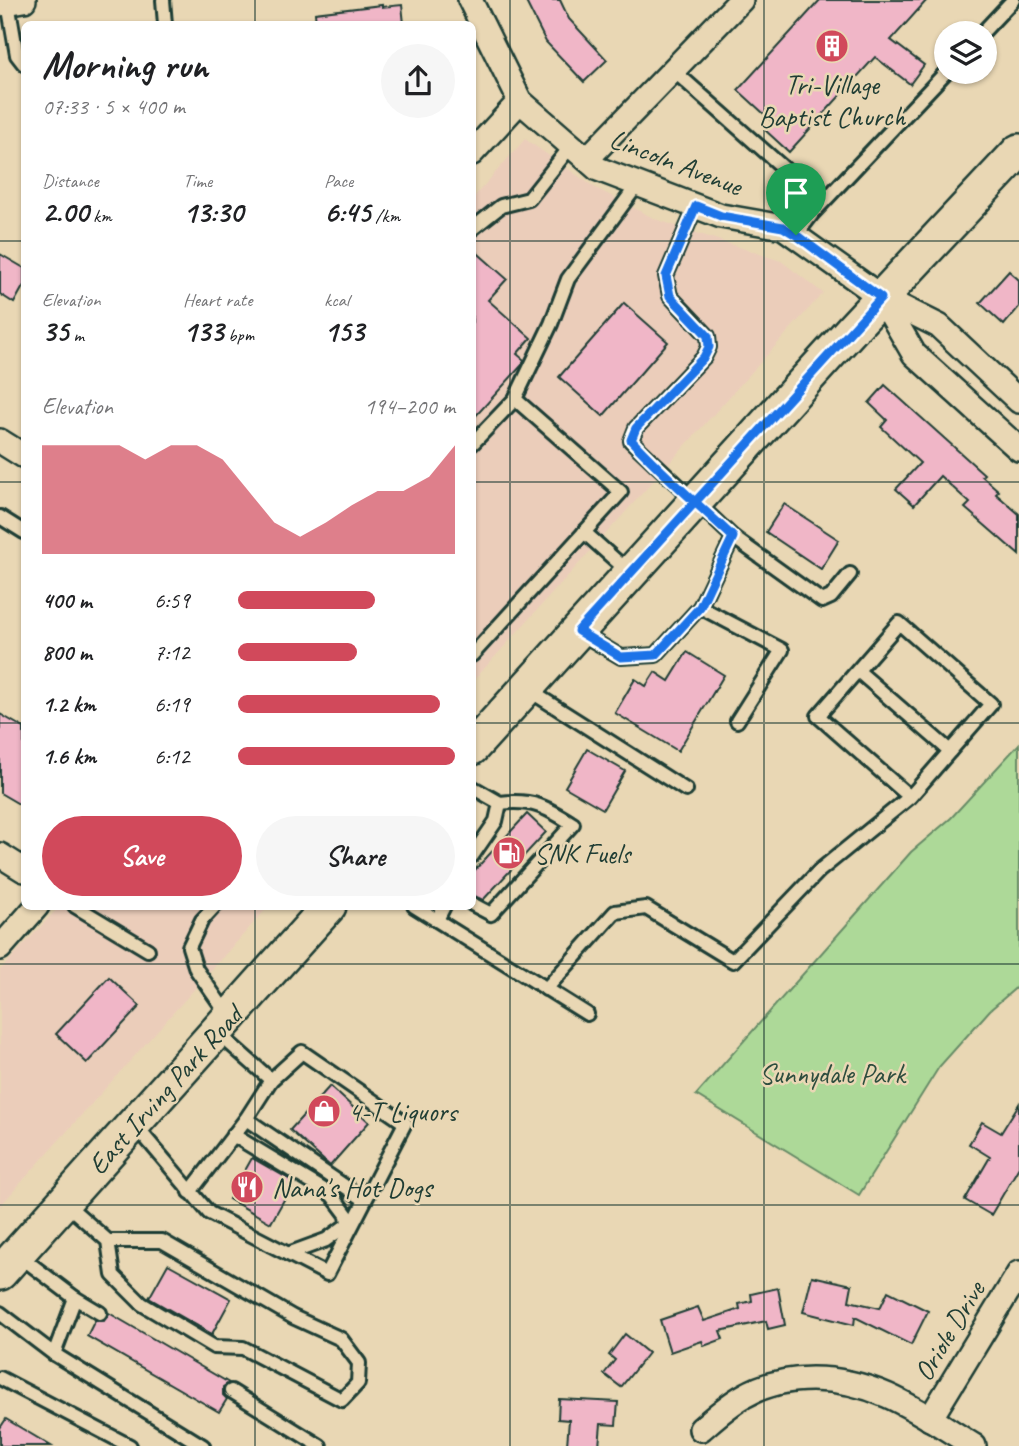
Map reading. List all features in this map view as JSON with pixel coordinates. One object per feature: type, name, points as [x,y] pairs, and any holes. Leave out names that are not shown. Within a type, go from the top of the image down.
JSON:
[{"type":"main road","points":[[476,744],[881,298],[1019,151]]},
{"type":"main road","name":"East Irving Park Road","points":[[8,1263],[325,910]]},
{"type":"street","name":"Lincoln Avenue","points":[[470,0],[520,101],[598,169],[721,216],[783,227],[881,298]]},
{"type":"street","points":[[579,153],[673,70],[741,0]]},
{"type":"street","points":[[476,149],[520,101]]},
{"type":"street","points":[[881,298],[939,326],[1019,401]]},
{"type":"street","points":[[881,298],[914,354],[1019,449]]},
{"type":"street","points":[[0,440],[21,454]]},
{"type":"street","points":[[0,855],[21,868]]},
{"type":"street","points":[[0,948],[33,910]]},
{"type":"street","name":"Oriole Drive","points":[[930,1419],[1019,1273]]},
{"type":"street","points":[[701,1429],[746,1395],[772,1384],[805,1379],[846,1381],[895,1398],[974,1446]]},
{"type":"lane","points":[[163,0],[165,21]]},
{"type":"lane","points":[[993,21],[1013,0]]},
{"type":"lane","points":[[11,2],[17,55],[21,60]]},
{"type":"lane","points":[[673,70],[822,202]]},
{"type":"lane","points":[[796,235],[822,202],[935,84]]},
{"type":"lane","points":[[476,226],[501,206],[529,199],[579,153]]},
{"type":"lane","points":[[476,440],[515,399],[551,324],[568,279],[638,184]]},
{"type":"lane","points":[[696,206],[666,276],[670,296],[708,336],[709,347],[704,357],[636,428],[631,440],[733,537],[822,601],[831,597],[850,574]]},
{"type":"lane","points":[[476,651],[621,492],[515,399]]},
{"type":"lane","points":[[0,517],[21,530]]},
{"type":"lane","points":[[584,531],[631,574]]},
{"type":"lane","points":[[578,631],[621,657],[656,655],[700,607],[733,537]]},
{"type":"lane","points":[[700,607],[782,650],[737,721]]},
{"type":"lane","points":[[546,989],[615,912],[646,908],[733,961],[819,870],[910,797],[992,704],[900,623],[818,716],[910,797]]},
{"type":"lane","points":[[858,671],[950,751]]},
{"type":"lane","points":[[527,689],[686,790]]},
{"type":"lane","points":[[476,789],[500,803],[521,800],[546,807],[573,824],[491,914],[476,906]]},
{"type":"lane","points":[[476,850],[496,821],[500,803]]},
{"type":"lane","points":[[82,910],[148,950]]},
{"type":"lane","points":[[211,910],[202,920],[189,947],[196,969],[223,1025],[271,1080]]},
{"type":"lane","points":[[421,910],[587,1014]]},
{"type":"lane","points":[[437,920],[442,910]]},
{"type":"lane","points":[[134,1124],[190,1192],[209,1213],[327,1274],[405,1124],[302,1052],[271,1080],[246,1119],[190,1192]]},
{"type":"lane","points":[[246,1119],[365,1200]]},
{"type":"lane","points":[[233,1135],[332,1195],[347,1215],[348,1224],[326,1240],[288,1254]]},
{"type":"lane","points":[[63,1202],[108,1241],[113,1275],[142,1304],[214,1347],[243,1348],[342,1400],[358,1383],[359,1363],[341,1339],[293,1317],[162,1241],[108,1241]]},
{"type":"lane","points":[[8,1263],[100,1313]]},
{"type":"lane","points":[[54,1354],[75,1298]]},
{"type":"lane","points":[[0,1313],[54,1354],[203,1446]]},
{"type":"lane","points":[[0,1378],[130,1446]]},
{"type":"lane","points":[[231,1391],[320,1446]]},
{"type":"shaded area","points":[[525,139],[594,187],[655,219],[781,261],[823,293],[476,678],[476,195]]},
{"type":"shaded area","points":[[56,910],[265,910],[0,1206],[0,970]]},
{"type":"green space","name":"Sunnydale Park","points":[[1019,744],[1019,985],[990,1010],[939,1067],[859,1195],[696,1095],[911,852],[951,818]]},
{"type":"building","points":[[525,0],[560,0],[569,19],[607,60],[584,82],[546,42]]},
{"type":"building","name":"Tri-Village Baptist Church","points":[[820,0],[927,0],[891,40],[924,65],[910,84],[875,57],[789,152],[765,130],[773,122],[738,90]]},
{"type":"building","points":[[402,5],[404,21],[316,21],[315,13]]},
{"type":"building","points":[[476,252],[507,279],[488,300],[531,338],[517,354],[524,360],[476,416]]},
{"type":"building","points":[[0,254],[21,266],[21,290],[14,303],[0,294]]},
{"type":"building","points":[[1009,271],[1019,280],[1019,307],[1004,325],[980,303]]},
{"type":"building","points":[[624,303],[668,342],[603,416],[559,377]]},
{"type":"building","points":[[885,385],[984,474],[982,476],[999,491],[996,494],[1019,514],[1019,555],[965,508],[970,503],[940,476],[914,505],[896,489],[920,463],[881,427],[887,420],[869,403]]},
{"type":"building","points":[[784,504],[839,540],[821,569],[766,532]]},
{"type":"building","points":[[687,652],[724,675],[678,751],[615,713],[635,679],[646,686],[655,672],[669,681]]},
{"type":"building","points":[[0,714],[21,726],[21,805],[0,793]]},
{"type":"building","points":[[587,749],[625,771],[603,809],[565,787]]},
{"type":"building","name":"SNK Fuels","points":[[527,814],[546,832],[483,900],[476,897],[476,869]]},
{"type":"building","points":[[109,977],[140,1006],[87,1063],[56,1034]]},
{"type":"building","points":[[330,1086],[369,1122],[330,1166],[290,1130]]},
{"type":"building","points":[[1019,1104],[1019,1167],[991,1215],[965,1200],[990,1157],[969,1144],[982,1122],[1001,1133]]},
{"type":"building","points":[[252,1158],[294,1182],[271,1223],[229,1199]]},
{"type":"building","points":[[168,1264],[231,1299],[212,1334],[149,1298]]},
{"type":"building","points":[[812,1276],[852,1285],[849,1301],[880,1308],[888,1291],[928,1311],[911,1345],[855,1317],[854,1325],[803,1312]]},
{"type":"building","points":[[778,1288],[785,1325],[768,1329],[766,1321],[720,1331],[723,1339],[704,1346],[702,1341],[670,1352],[660,1320],[698,1307],[704,1321],[740,1309],[739,1304],[752,1301],[751,1294]]},
{"type":"building","points":[[109,1313],[229,1383],[223,1387],[223,1395],[227,1399],[219,1412],[87,1336],[95,1320],[104,1321]]},
{"type":"building","points":[[625,1334],[648,1353],[621,1387],[604,1374],[615,1360],[609,1355]]},
{"type":"building","points":[[559,1399],[618,1402],[616,1425],[601,1424],[599,1446],[567,1445],[569,1420],[558,1419]]},
{"type":"building","points":[[6,1419],[51,1446],[0,1446],[0,1428]]},
{"type":"place","name":"Tri-Village Baptist Church","points":[[832,46]]},
{"type":"place","name":"SNK Fuels","points":[[509,853]]},
{"type":"place","name":"4-T Liquors","points":[[324,1111]]},
{"type":"place","name":"Nana's Hot Dogs","points":[[247,1187]]},
{"type":"route","points":[[796,235],[783,227],[721,216],[696,206],[666,276],[670,296],[708,336],[709,347],[704,357],[636,428],[631,440],[648,459],[696,502],[733,537],[700,607],[656,655],[621,657],[578,631],[696,502],[881,298],[796,235]]}]
